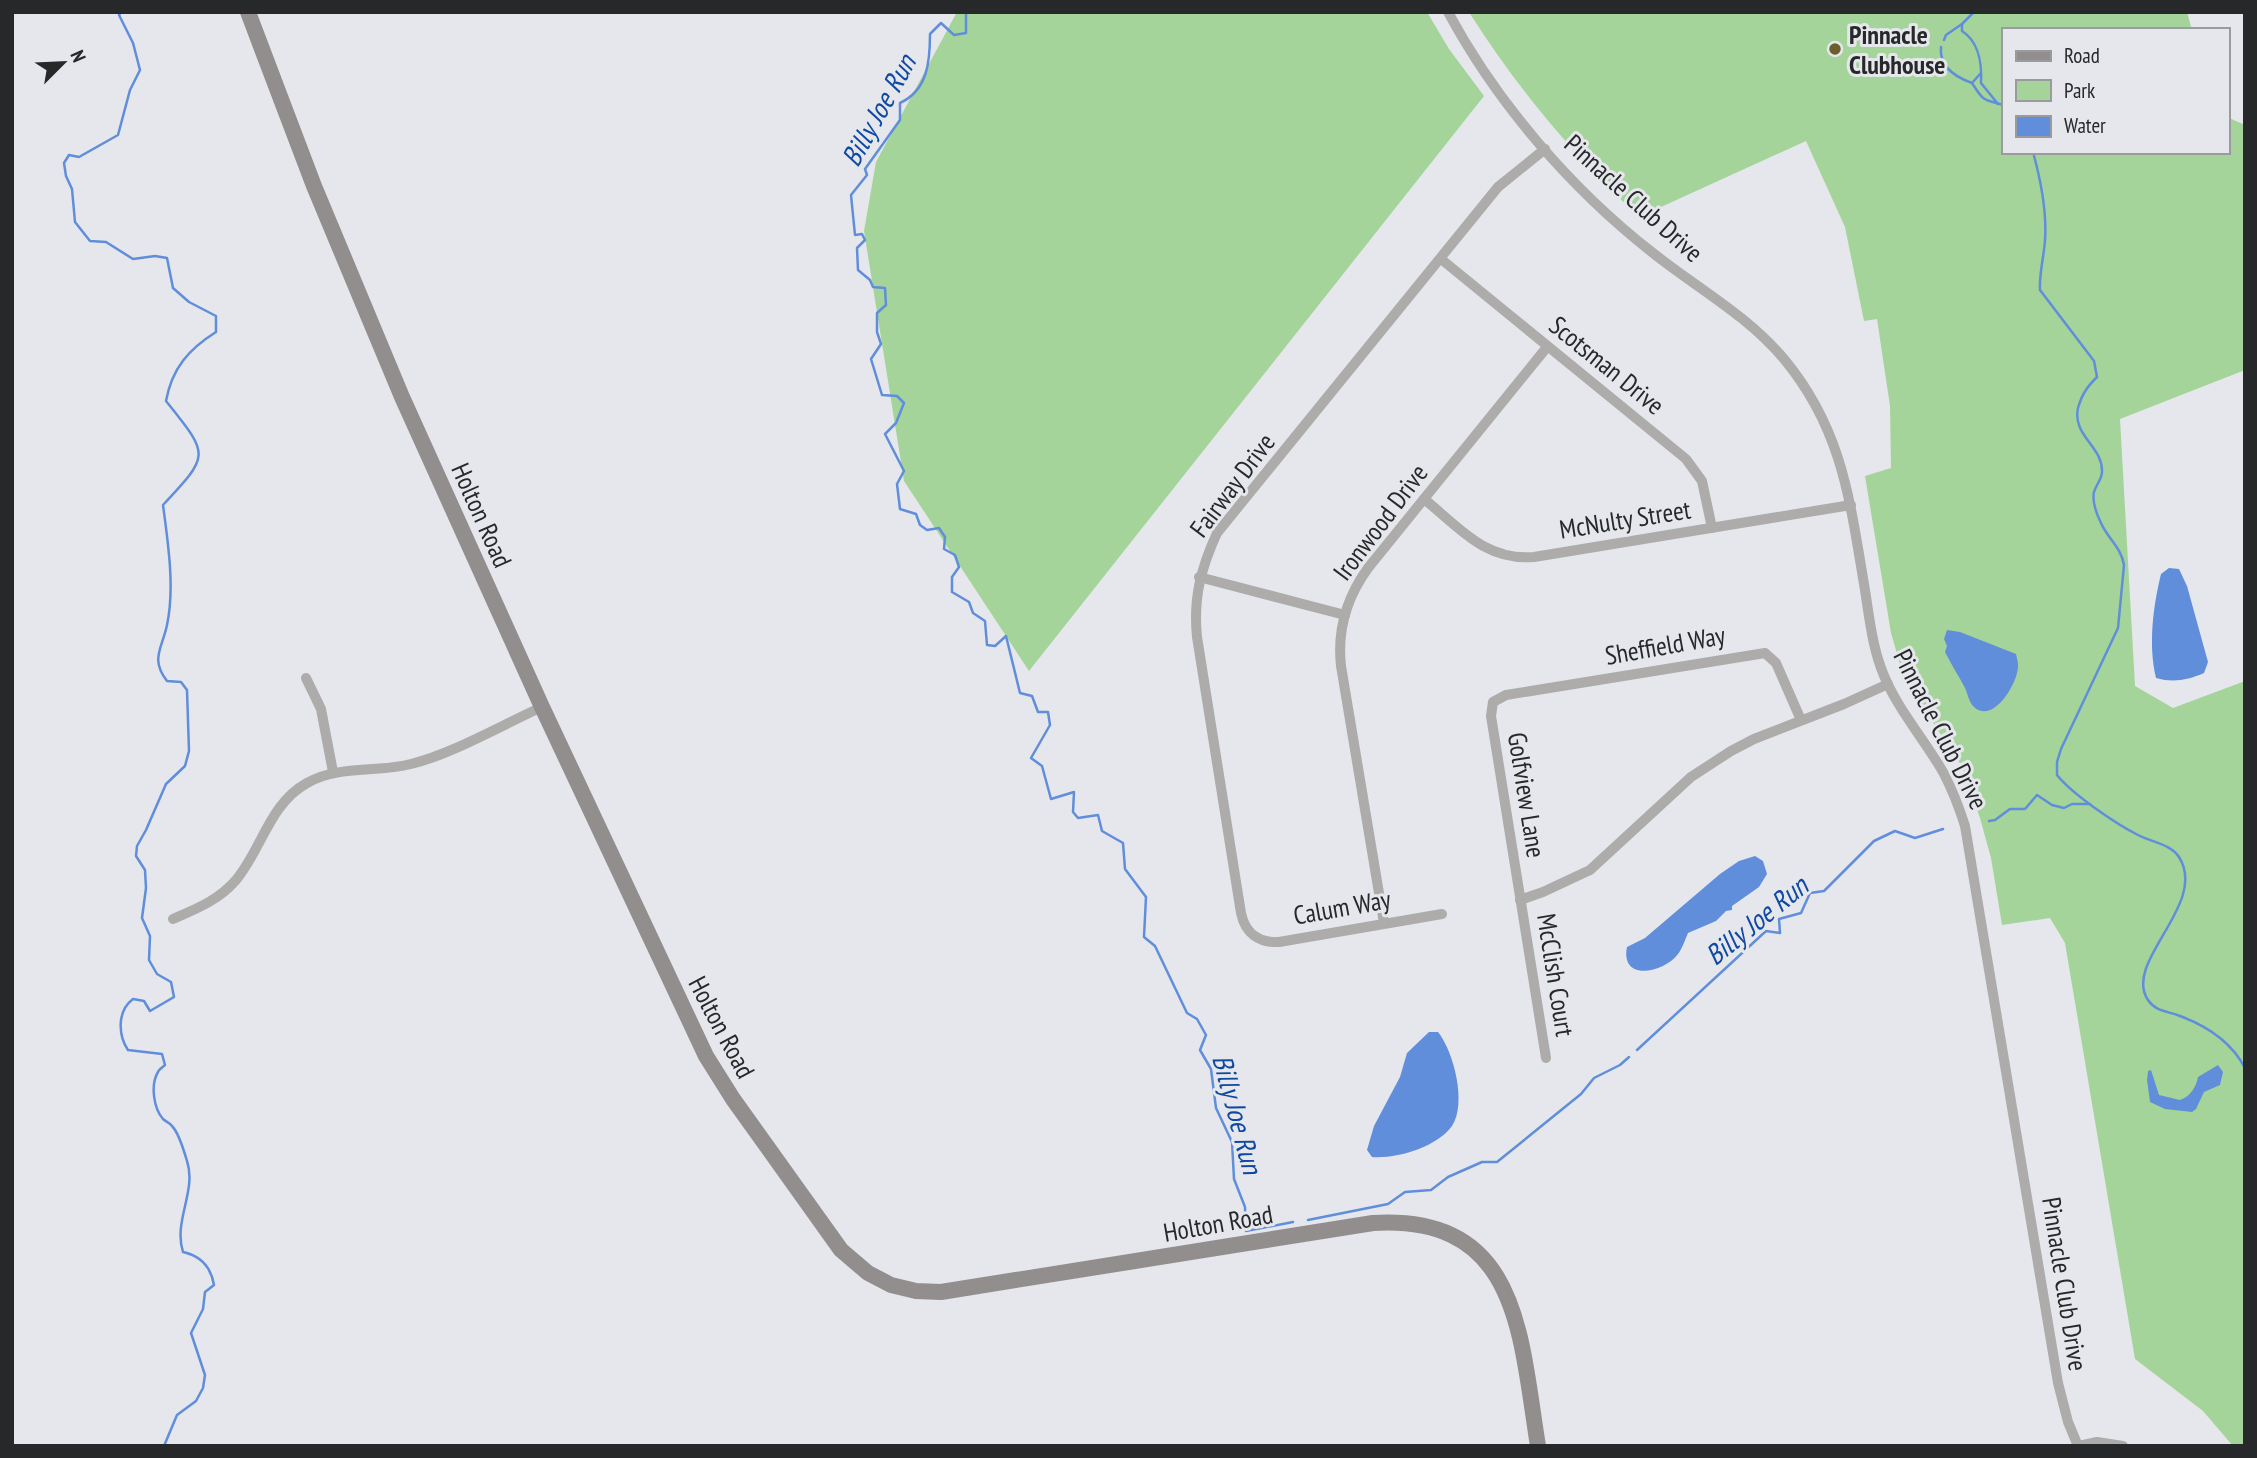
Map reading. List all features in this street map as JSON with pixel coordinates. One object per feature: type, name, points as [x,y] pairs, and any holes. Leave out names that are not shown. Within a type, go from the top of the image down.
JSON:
[{"type":"street","name":"Holton Road","points":[[248,12],[314,186],[370,323],[542,707],[706,1056],[828,1234],[861,1268],[891,1285],[916,1291],[941,1292],[1373,1223],[1423,1225],[1466,1244],[1492,1268],[1506,1289],[1518,1327],[1538,1446]]},
{"type":"street","name":"Pinnacle Club Drive","points":[[1448,12],[1497,89],[1545,149],[1595,201],[1651,252],[1748,322],[1783,358],[1802,383],[1830,432],[1846,478],[1872,630],[1888,684],[1906,718],[1942,772],[1965,826],[2058,1383],[2068,1422],[2078,1446],[2097,1442],[2123,1446]]},
{"type":"street","name":"Fairway Drive","points":[[1252,935],[1241,913],[1196,637],[1195,610],[1199,576],[1217,533],[1498,187],[1545,149]]},
{"type":"street","name":"Scotsman Drive","points":[[1441,259],[1695,468],[1704,487],[1712,528]]},
{"type":"street","name":"Ironwood Drive","points":[[1384,923],[1341,666],[1341,638],[1345,615],[1351,596],[1362,577],[1548,346]]},
{"type":"street","name":"McNulty Street","points":[[1424,499],[1480,545],[1510,557],[1534,557],[1851,505]]},
{"type":"street","points":[[1199,576],[1345,615]]},
{"type":"street","name":"Sheffield Way","points":[[1495,699],[1765,653],[1776,663],[1801,720]]},
{"type":"street","points":[[306,678],[321,709],[333,772]]},
{"type":"street","points":[[1520,900],[1590,870],[1658,805],[1709,764],[1754,739],[1888,684]]},
{"type":"street","name":"Golfview Lane","points":[[1495,699],[1491,716],[1520,900]]},
{"type":"street","points":[[173,919],[207,904],[226,891],[247,864],[283,800],[307,782],[333,772],[383,770],[425,760],[542,707]]},
{"type":"street","name":"McClish Court","points":[[1520,900],[1546,1058]]},
{"type":"street","name":"Calum Way","points":[[1252,935],[1265,941],[1279,942],[1442,914]]},
{"type":"green space","points":[[957,12],[1427,12],[1449,49],[1484,96],[1029,671],[904,481],[864,231],[876,162]]},
{"type":"green space","points":[[1469,12],[2187,12],[2191,28],[2002,28],[2002,154],[2229,154],[2229,118],[2245,125],[2245,370],[2120,419],[2135,686],[2173,708],[2245,681],[2245,1446],[2233,1446],[2203,1411],[2135,1359],[2065,943],[2050,918],[2002,925],[1991,858],[1961,765],[1915,696],[1900,664],[1891,633],[1865,476],[1891,468],[1890,406],[1877,319],[1864,321],[1845,227],[1806,141],[1639,217],[1591,169],[1548,120]]},
{"type":"water","points":[[2169,568],[2179,569],[2187,586],[2208,662],[2204,673],[2186,679],[2156,678],[2152,652],[2152,626],[2158,587],[2161,574]]},
{"type":"water","points":[[1947,630],[1960,632],[2016,654],[2018,665],[2014,681],[2010,691],[1997,706],[1981,711],[1972,705],[1945,652],[1947,646],[1944,639]]},
{"type":"water","points":[[1755,856],[1763,861],[1767,874],[1759,887],[1716,921],[1688,933],[1672,961],[1645,971],[1630,966],[1627,947],[1645,938],[1720,874],[1739,861]]},
{"type":"water","points":[[1429,1032],[1438,1032],[1444,1041],[1457,1078],[1458,1105],[1452,1126],[1427,1146],[1404,1154],[1372,1157],[1367,1150],[1374,1126],[1400,1077],[1407,1053]]},
{"type":"water","points":[[2218,1065],[2223,1072],[2220,1085],[2204,1092],[2192,1112],[2165,1109],[2150,1102],[2148,1071],[2151,1070],[2159,1095],[2180,1100],[2192,1091],[2198,1077]]},
{"type":"waterway","points":[[121,12],[119,15],[133,43],[140,70],[130,90],[118,135],[79,157],[69,155],[64,163],[72,189],[75,222],[90,241],[106,242],[133,259],[155,256],[167,258],[173,288],[189,302],[216,316],[216,332],[183,360],[166,401],[197,444],[199,454],[190,475],[163,505],[170,565],[170,596],[167,625],[158,660],[167,681],[181,682],[187,690],[189,751],[185,766],[166,784],[137,846],[136,856],[145,870],[146,888],[142,918],[150,936],[149,960],[157,974],[171,982],[174,997],[150,1011],[144,1001],[133,999],[124,1010],[121,1023],[122,1037],[128,1050],[162,1054],[165,1065],[156,1077],[155,1103],[160,1115],[177,1133],[189,1172],[181,1229],[183,1252],[204,1263],[214,1285],[205,1292],[203,1309],[191,1333],[205,1375],[203,1388],[196,1401],[177,1415],[164,1446]]},
{"type":"waterway","name":"Billy Joe Run","points":[[966,12],[966,33],[954,35],[941,23],[930,34],[928,64],[922,83],[917,91],[900,103],[900,120],[865,169],[867,175],[851,195],[855,235],[862,234],[865,240],[857,248],[858,270],[870,280],[873,287],[885,288],[886,305],[877,313],[877,332],[881,344],[871,359],[882,395],[897,396],[904,403],[896,423],[885,434],[904,471],[897,484],[900,509],[916,514],[920,525],[927,530],[939,528],[945,537],[944,549],[955,555],[959,567],[952,577],[952,592],[969,602],[973,613],[985,621],[987,645],[995,646],[1006,636],[1020,693],[1032,696],[1038,712],[1048,712],[1050,725],[1031,758],[1042,766],[1051,799],[1074,792],[1073,812],[1078,818],[1098,815],[1102,831],[1123,843],[1125,869],[1146,897],[1144,937],[1155,946],[1187,1013],[1197,1019],[1206,1035],[1200,1050],[1211,1069],[1216,1108],[1232,1142],[1234,1179],[1245,1207],[1246,1231],[1293,1222]]},
{"type":"waterway","points":[[1974,12],[1962,24],[1962,31],[1976,47],[1981,83],[1998,104]]},
{"type":"waterway","points":[[1944,40],[1946,35],[1962,24]]},
{"type":"waterway","points":[[1941,47],[1945,66],[1960,78],[1972,83]]},
{"type":"waterway","points":[[1980,74],[1972,83],[1979,94],[2002,105]]},
{"type":"waterway","points":[[2033,154],[2045,218],[2040,290],[2094,361],[2097,377],[2083,395],[2077,418],[2083,434],[2101,463],[2102,475],[2094,496],[2096,512],[2124,565],[2118,628],[2061,749],[2057,775],[2073,791],[2107,816],[2138,835],[2166,846],[2179,857],[2185,875],[2183,894],[2176,913],[2146,968],[2143,985],[2148,1000],[2155,1007],[2209,1030],[2226,1043],[2245,1068]]},
{"type":"waterway","name":"Billy Joe Run","points":[[1989,821],[1995,820],[2010,809],[2025,809],[2037,795],[2052,805],[2064,808],[2072,804],[2090,804]]},
{"type":"waterway","name":"Billy Joe Run","points":[[1637,1050],[1766,931],[1780,933],[1779,919],[1801,913],[1810,893],[1824,891],[1874,841],[1895,831],[1915,838],[1943,829]]},
{"type":"waterway","name":"Billy Joe Run","points":[[1308,1220],[1388,1204],[1405,1192],[1431,1190],[1448,1177],[1482,1162],[1497,1162],[1581,1094],[1594,1078],[1620,1065],[1629,1057]]},
{"type":"place","name":"Pinnacle Clubhouse","points":[[1835,49]]}]
